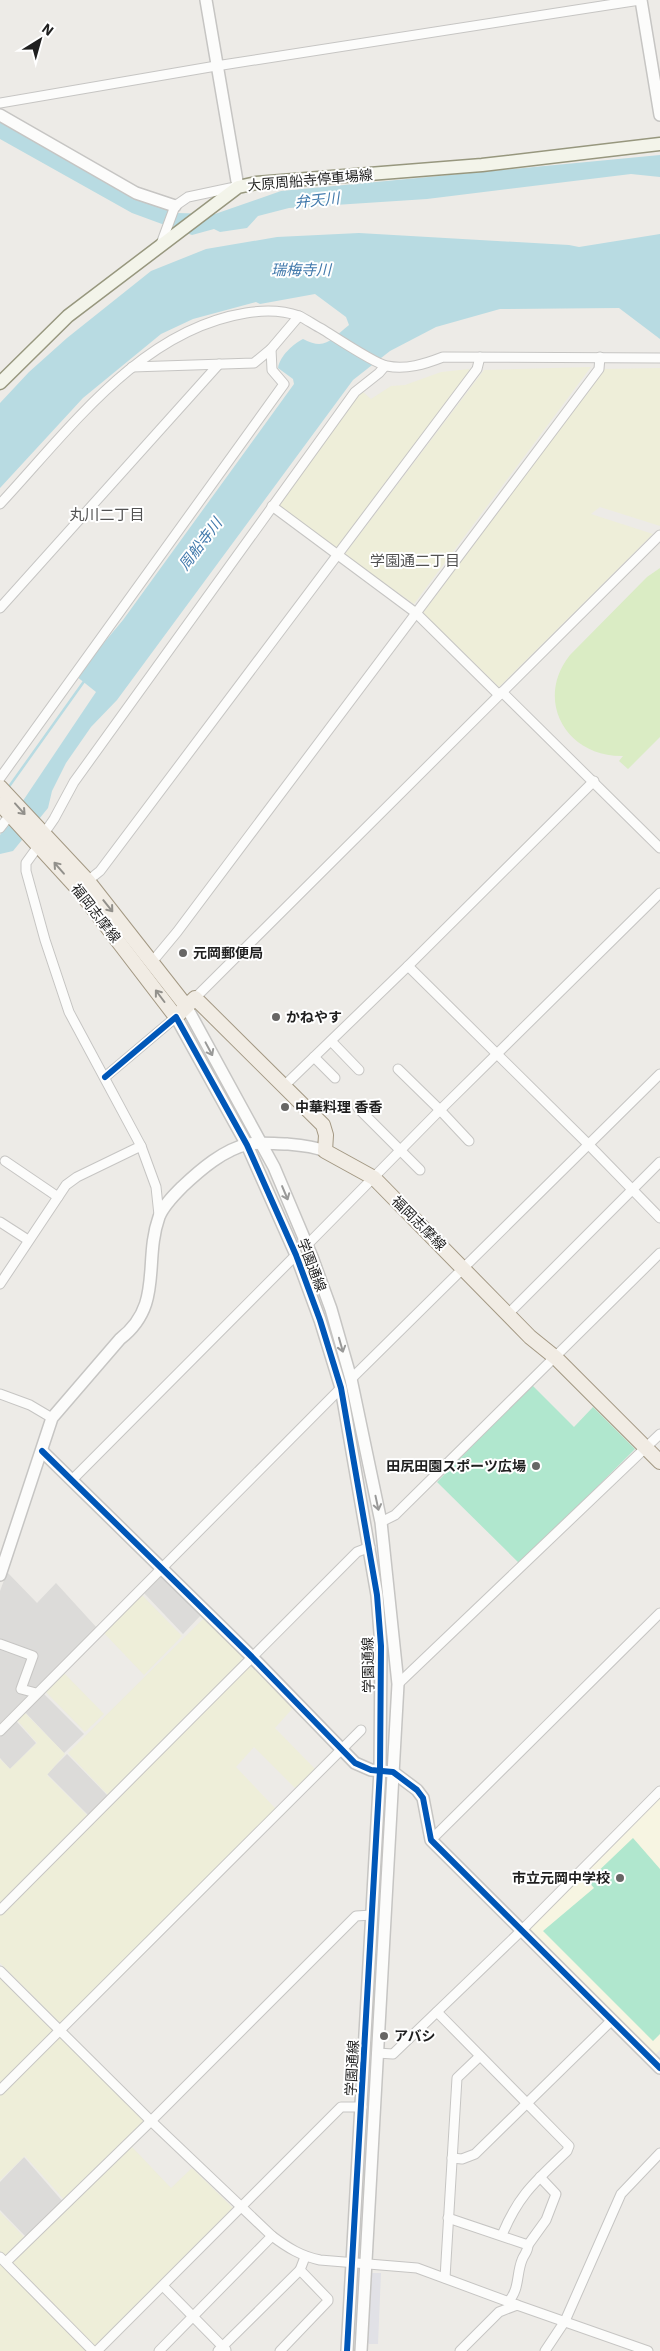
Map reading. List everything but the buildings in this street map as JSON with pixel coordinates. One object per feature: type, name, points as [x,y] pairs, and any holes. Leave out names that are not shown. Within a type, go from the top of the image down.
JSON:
[{"type":"main road","name":"大原周船寺停車場線","points":[[0,383],[68,316],[161,244],[171,231],[238,187],[256,183],[482,165],[660,144]]},
{"type":"main road","points":[[0,787],[40,837]]},
{"type":"main road","name":"福岡志摩線","points":[[0,804],[10,815],[40,837],[190,1002],[284,1086],[323,1125],[326,1135],[324,1151],[374,1178],[530,1337],[556,1358],[660,1462]]},
{"type":"main road","name":"福岡志摩線","points":[[83,885],[176,1017]]},
{"type":"main road","points":[[176,1017],[190,1002]]},
{"type":"street","points":[[174,206],[188,197],[238,187],[206,0]]},
{"type":"street","points":[[0,103],[216,66],[640,0],[660,115]]},
{"type":"street","points":[[0,115],[136,194],[174,206]]},
{"type":"street","points":[[171,231],[174,206]]},
{"type":"street","points":[[0,504],[97,399],[132,367],[186,332],[225,317],[267,310],[298,316],[386,366],[403,367],[427,364],[443,357],[660,358]]},
{"type":"street","points":[[132,367],[254,363],[271,350],[298,316]]},
{"type":"street","points":[[0,778],[284,384],[272,370],[271,350]]},
{"type":"street","points":[[83,885],[100,871],[336,555],[478,369],[480,357]]},
{"type":"street","points":[[152,962],[177,932],[599,369],[600,357]]},
{"type":"street","points":[[0,608],[219,364]]},
{"type":"street","points":[[0,1574],[52,1418],[120,1339],[137,1323],[146,1306],[151,1286],[154,1239],[159,1215],[156,1187],[141,1146],[69,1012],[45,940],[26,871],[26,863],[40,837],[54,819],[74,782],[354,392],[380,373],[386,366]]},
{"type":"street","points":[[272,506],[416,613],[594,781],[660,848]]},
{"type":"street","points":[[190,1002],[660,535]]},
{"type":"street","points":[[284,1086],[594,781]]},
{"type":"street","points":[[0,828],[10,815]]},
{"type":"street","points":[[307,1245],[440,1110],[660,893]]},
{"type":"street","points":[[408,966],[660,1218]]},
{"type":"street","name":"学園通線","points":[[190,1002],[260,1143],[274,1167],[307,1245],[331,1309],[351,1379],[381,1522],[398,1684],[360,2351]]},
{"type":"street","points":[[105,1077],[176,1017]]},
{"type":"street","name":"学園通線","points":[[176,1017],[247,1144],[296,1256],[320,1320],[341,1388],[377,1595],[381,1646],[380,1770],[347,2351]]},
{"type":"street","points":[[331,1041],[359,1070]]},
{"type":"street","points":[[314,1057],[335,1078]]},
{"type":"street","points":[[398,1069],[469,1141]]},
{"type":"street","points":[[351,1379],[660,1074]]},
{"type":"street","points":[[358,1108],[420,1170]]},
{"type":"street","points":[[159,1215],[174,1195],[212,1162],[247,1144],[298,1145],[324,1151]]},
{"type":"street","points":[[0,1284],[66,1185],[77,1177],[141,1146]]},
{"type":"street","points":[[5,1161],[58,1197]]},
{"type":"street","points":[[508,1314],[660,1162]]},
{"type":"street","points":[[0,1222],[28,1240]]},
{"type":"street","points":[[381,1522],[395,1515],[556,1358],[660,1253]]},
{"type":"street","points":[[72,1480],[296,1256]]},
{"type":"street","points":[[0,1731],[341,1388]]},
{"type":"street","points":[[0,1394],[30,1405],[52,1418]]},
{"type":"street","points":[[398,1684],[660,1434]]},
{"type":"street","points":[[42,1451],[162,1568],[355,1763],[371,1770],[394,1772],[409,1782],[423,1798],[432,1840],[660,2068]]},
{"type":"street","points":[[0,1910],[357,1552],[370,1547]]},
{"type":"street","points":[[432,1840],[660,1613]]},
{"type":"street","points":[[0,1644],[33,1656],[21,1689],[36,1693]]},
{"type":"street","points":[[0,2090],[60,2033],[361,1730]]},
{"type":"street","points":[[377,2054],[393,2054],[522,1930],[660,1791]]},
{"type":"street","points":[[93,2351],[3,2260],[151,2122],[356,1916],[372,1915]]},
{"type":"street","points":[[0,1971],[151,2122],[272,2236],[292,2250],[305,2257],[417,2268],[648,2351]]},
{"type":"street","points":[[437,2012],[569,2146],[567,2151],[540,2177],[517,2204],[502,2235]]},
{"type":"street","points":[[452,2158],[462,2159],[475,2154],[612,2020]]},
{"type":"street","points":[[445,2278],[457,2078],[480,2056]]},
{"type":"street","points":[[97,2351],[341,2107],[362,2107]]},
{"type":"street","points":[[545,2351],[565,2321],[621,2194],[660,2153]]},
{"type":"street","points":[[508,2302],[514,2295],[522,2260],[528,2250],[528,2245],[546,2220],[556,2194],[540,2177]]},
{"type":"street","points":[[448,2218],[528,2245]]},
{"type":"street","points":[[158,2351],[272,2236]]},
{"type":"street","points":[[163,2286],[193,2316],[222,2350],[300,2270],[305,2257]]},
{"type":"street","points":[[280,2351],[328,2302],[328,2299],[300,2270]]},
{"type":"street","points":[[461,2351],[500,2312],[517,2305]]},
{"type":"shaded area","points":[[7,1572],[37,1603],[56,1583],[97,1628],[35,1690],[25,1686],[36,1652],[0,1639],[0,1591]]},
{"type":"shaded area","points":[[162,1575],[201,1615],[183,1634],[144,1593]]},
{"type":"shaded area","points":[[0,1646],[29,1656],[18,1690],[30,1695],[0,1725]]},
{"type":"shaded area","points":[[43,1693],[84,1734],[64,1753],[24,1711]]},
{"type":"shaded area","points":[[16,1721],[36,1743],[10,1769],[0,1758],[0,1737]]},
{"type":"shaded area","points":[[67,1754],[109,1797],[88,1815],[47,1774]]},
{"type":"shaded area","name":"市立元岡中学校","points":[[660,1797],[660,2050],[655,2055],[529,1931],[529,1928]]},
{"type":"shaded area","points":[[24,2157],[64,2203],[27,2238],[0,2210],[0,2182]]},
{"type":"shaded area","points":[[372,2273],[381,2273],[378,2344],[369,2344],[366,2339]]},
{"type":"green space","points":[[591,367],[414,604],[344,555],[484,370]]},
{"type":"green space","points":[[660,368],[660,526],[600,507],[591,514],[653,534],[499,687],[423,613],[603,369]]},
{"type":"green space","points":[[469,369],[470,371],[336,549],[278,506],[357,395],[363,392],[371,399],[391,386],[405,385],[441,372]]},
{"type":"green space","points":[[660,568],[660,737],[628,769],[619,761],[623,756],[603,754],[586,747],[572,736],[562,723],[556,707],[555,690],[560,672],[570,655],[647,577]]},
{"type":"green space","name":"田尻田園スポーツ広場","points":[[532,1385],[574,1427],[593,1407],[635,1449],[520,1564],[437,1482]]},
{"type":"green space","points":[[141,1594],[182,1636],[144,1675],[103,1632]]},
{"type":"green space","points":[[204,1618],[246,1660],[109,1796],[68,1753]]},
{"type":"green space","points":[[250,1665],[293,1708],[275,1728],[316,1770],[297,1790],[254,1747],[236,1767],[276,1809],[61,2024],[0,1963],[0,1915]]},
{"type":"green space","points":[[64,1673],[104,1714],[85,1732],[45,1691]]},
{"type":"green space","points":[[24,1712],[65,1754],[47,1775],[89,1817],[0,1906],[0,1759],[10,1769],[37,1743],[17,1720]]},
{"type":"green space","name":"市立元岡中学校","points":[[633,1838],[660,1869],[660,2034],[653,2041],[543,1931],[594,1888],[588,1881]]},
{"type":"green space","points":[[0,1975],[55,2031],[0,2084]]},
{"type":"green space","points":[[59,2035],[151,2126],[132,2147],[171,2188],[192,2168],[234,2209],[94,2348],[0,2251],[0,2212],[31,2244],[68,2204],[25,2156],[0,2180],[0,2094]]},
{"type":"green space","points":[[0,2262],[88,2351],[0,2351]]},
{"type":"water","name":"弁天川","points":[[0,122],[137,199],[177,213],[215,214],[281,191],[660,155],[660,177],[631,174],[427,199],[289,208],[258,216],[247,228],[220,232],[214,229],[192,235],[132,213],[0,139]]},
{"type":"water","points":[[359,233],[579,247],[660,234],[660,339],[619,308],[500,309],[436,327],[390,351],[353,380],[117,700],[91,727],[66,763],[52,791],[48,808],[13,851],[0,854],[0,835],[96,692],[76,676],[123,620],[294,384],[293,379],[278,368],[281,359],[291,347],[303,339],[323,344],[333,339],[349,325],[346,317],[315,294],[260,304],[256,302],[193,319],[161,334],[83,398],[0,488],[0,403],[29,372],[67,338],[151,271],[206,249],[277,237]]},
{"type":"waterway","points":[[8,788],[85,680]]},
{"type":"cycle path","points":[[105,1077],[176,1017],[247,1145],[296,1255],[320,1320],[341,1388],[377,1595],[381,1646],[380,1770],[347,2351]]},
{"type":"cycle path","points":[[42,1451],[252,1657],[355,1763],[371,1770],[393,1772],[417,1790],[423,1798],[431,1840],[660,2068]]},
{"type":"place","name":"元岡郵便局","points":[[183,953]]},
{"type":"place","name":"かねやす","points":[[276,1017]]},
{"type":"place","name":"中華料理 香香","points":[[285,1107]]},
{"type":"place","name":"田尻田園スポーツ広場","points":[[536,1466]]},
{"type":"place","name":"市立元岡中学校","points":[[620,1878]]},
{"type":"place","name":"アバシ","points":[[384,2036]]},
{"type":"district","name":"丸川二丁目","points":[[107,514]]},
{"type":"district","name":"学園通二丁目","points":[[415,560]]},
{"type":"water label","name":"瑞梅寺川","points":[[301,269]]},
{"type":"water label","name":"周船寺川","points":[[200,544]]}]
